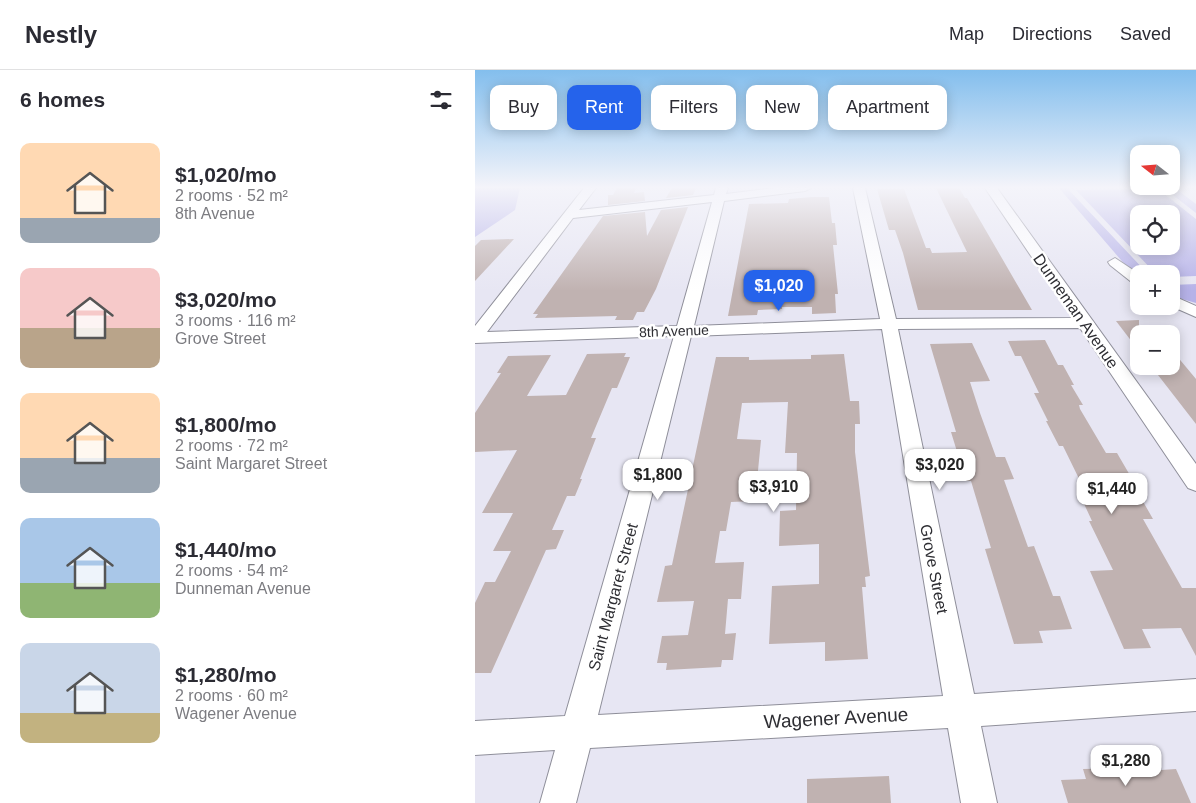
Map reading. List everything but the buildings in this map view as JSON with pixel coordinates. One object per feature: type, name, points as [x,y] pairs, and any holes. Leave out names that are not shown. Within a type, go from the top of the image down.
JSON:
[{"type":"street","points":[[475,338],[564,222]]},
{"type":"street","name":"Saint Margaret Street","points":[[558,803],[682,331],[713,222]]},
{"type":"street","name":"Grove Street","points":[[867,222],[889,324],[979,803]]},
{"type":"street","name":"Dunneman Avenue","points":[[1015,222],[1196,482]]},
{"type":"street","points":[[1115,262],[1130,274]]},
{"type":"street","points":[[1180,304],[1196,312]]},
{"type":"street","name":"8th Avenue","points":[[475,338],[889,324],[1084,323]]},
{"type":"street","name":"Wagener Avenue","points":[[475,738],[961,711],[1196,695]]},
{"type":"shaded area","points":[[475,222],[497,222],[475,237]]},
{"type":"shaded area","points":[[1088,222],[1099,222],[1140,265],[1130,265],[1130,270]]},
{"type":"shaded area","points":[[1107,222],[1130,222],[1130,247]]},
{"type":"shaded area","points":[[1180,222],[1196,222],[1196,276],[1180,277],[1180,265],[1147,265],[1138,255],[1180,255]]},
{"type":"shaded area","points":[[1196,284],[1196,303],[1180,299],[1180,285]]}]
